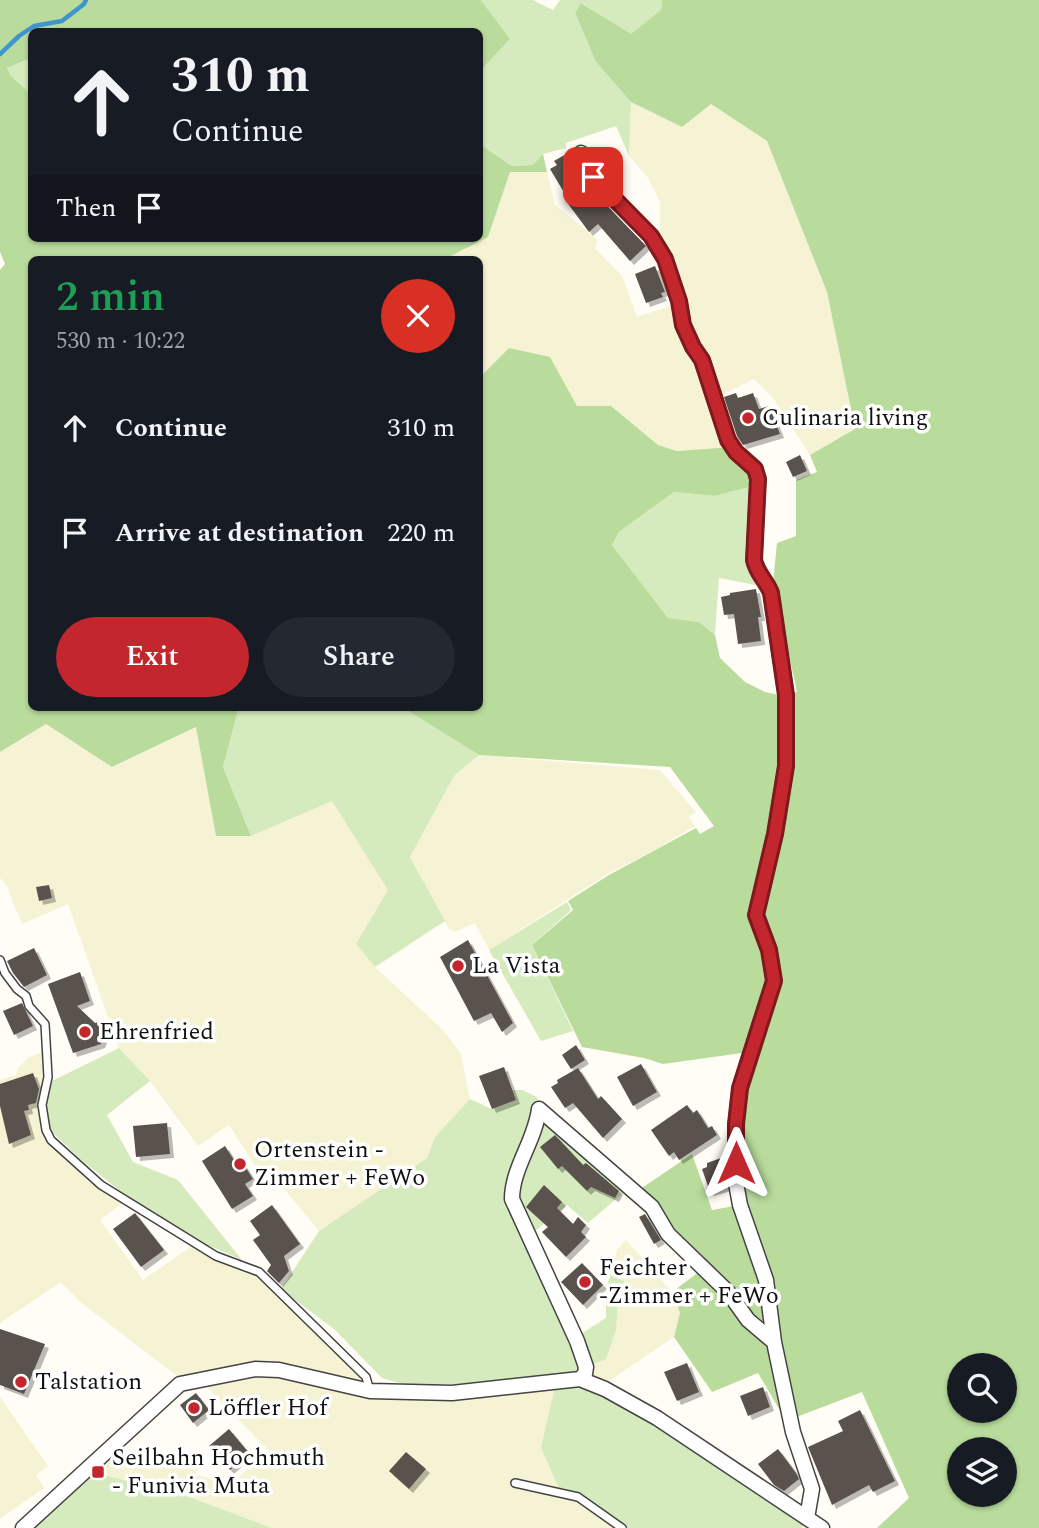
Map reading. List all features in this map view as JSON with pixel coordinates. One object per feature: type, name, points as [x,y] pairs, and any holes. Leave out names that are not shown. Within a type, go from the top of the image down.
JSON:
[{"type":"street","points":[[581,153],[593,177],[651,236],[665,259],[679,301],[683,325],[702,360],[728,440],[736,452],[755,469],[758,479],[753,547],[756,569],[766,581],[771,593],[786,695],[786,753],[775,834],[756,915],[769,950],[774,981],[740,1088],[736,1124],[736,1183],[740,1205],[766,1280],[774,1342],[793,1433],[812,1489],[807,1518]]},
{"type":"street","points":[[580,1379],[585,1374],[586,1367],[577,1341],[512,1199],[514,1181],[535,1128],[539,1109],[652,1207],[668,1234],[728,1292],[748,1320],[774,1342]]},
{"type":"street","points":[[23,1528],[180,1384],[255,1369],[279,1370],[370,1391],[452,1393],[580,1379],[606,1389],[657,1418],[822,1528]]},
{"type":"lane","points":[[0,960],[5,973],[26,996],[29,1006],[45,1024],[48,1077],[42,1105],[46,1130],[51,1140],[101,1185],[216,1256],[258,1272],[366,1377],[370,1391]]},
{"type":"lane","points":[[515,1483],[578,1497],[622,1528]]},
{"type":"shaded area","points":[[631,102],[682,127],[711,104],[767,141],[827,292],[855,430],[810,455],[773,398],[754,379],[712,400],[732,447],[678,451],[658,445],[611,406],[577,406],[509,348],[483,374],[483,256],[451,256],[483,242],[488,237],[510,171],[547,172],[555,205],[598,240],[595,248],[622,276],[637,317],[685,301],[660,243],[660,202],[648,178],[629,156]]},
{"type":"shaded area","points":[[46,724],[113,767],[197,727],[251,836],[332,801],[389,890],[356,944],[375,967],[443,1030],[461,1054],[470,1099],[435,1137],[427,1158],[319,1231],[276,1179],[266,1183],[229,1125],[198,1146],[150,1081],[119,1048],[68,904],[22,924],[6,885],[0,878],[0,752]]},
{"type":"shaded area","points":[[479,755],[660,770],[696,812],[689,817],[695,826],[609,873],[489,950],[475,923],[455,932],[449,929],[410,857],[454,776]]},
{"type":"shaded area","points":[[46,1050],[48,1077],[42,1105],[46,1130],[87,1181],[123,1203],[100,1220],[143,1280],[196,1243],[259,1272],[366,1377],[370,1391],[556,1383],[578,1497],[622,1528],[272,1528],[179,1493],[86,1471],[108,1454],[152,1467],[160,1452],[201,1460],[195,1475],[232,1483],[269,1451],[200,1380],[180,1384],[177,1376],[79,1301],[61,1282],[0,1323],[0,1080],[16,1075],[18,1068],[28,1058]]},
{"type":"shaded area","points":[[626,1240],[672,1292],[680,1313],[674,1337],[600,1387],[593,1383],[584,1332],[606,1318],[606,1292],[617,1250]]},
{"type":"shaded area","points":[[0,1397],[48,1466],[36,1475],[44,1488],[0,1519]]},
{"type":"green space","points":[[0,0],[481,0],[510,39],[483,68],[483,28],[28,28],[28,59],[7,68],[11,76],[28,91],[28,242],[478,242],[451,256],[28,256],[28,711],[238,711],[223,767],[251,836],[216,836],[196,727],[112,767],[46,724],[0,752],[0,270],[5,264],[0,252]]},
{"type":"green space","points":[[481,0],[533,0],[553,10],[560,0],[662,0],[661,10],[631,35],[582,3],[575,13],[596,62],[631,102],[629,156],[616,126],[566,143],[566,148],[543,154],[534,165],[512,166],[483,146],[483,68],[510,39]]},
{"type":"green space","points":[[662,0],[1039,0],[1039,1528],[877,1528],[909,1498],[862,1392],[786,1421],[758,1373],[712,1392],[674,1337],[680,1313],[672,1292],[703,1269],[636,1192],[692,1154],[712,1210],[740,1205],[736,1183],[749,1052],[663,1064],[582,1047],[532,945],[573,910],[568,901],[609,875],[696,828],[700,834],[714,826],[670,767],[479,755],[408,711],[483,711],[483,374],[509,348],[550,357],[577,406],[611,406],[658,445],[677,451],[732,447],[753,470],[757,485],[715,496],[674,492],[619,532],[612,545],[668,618],[699,622],[715,635],[720,658],[745,682],[765,692],[779,695],[797,692],[773,583],[777,543],[796,536],[796,480],[817,472],[810,455],[855,429],[827,292],[767,141],[711,104],[682,127],[631,102],[596,62],[575,13],[581,3],[631,34],[661,10]]},
{"type":"green space","points":[[28,59],[28,91],[11,76],[7,68]]},
{"type":"green space","points":[[483,146],[512,166],[533,165],[543,154],[547,172],[510,172],[488,237],[483,240]]},
{"type":"green space","points":[[757,485],[761,586],[719,578],[715,635],[699,622],[668,618],[612,545],[619,532],[674,492],[715,496]]},
{"type":"green space","points":[[238,711],[408,711],[479,755],[454,776],[410,857],[445,921],[375,967],[356,944],[388,890],[332,801],[251,836],[223,767]]},
{"type":"green space","points":[[567,902],[571,910],[532,945],[573,1031],[541,1041],[489,950]]},
{"type":"green space","points":[[119,1048],[150,1081],[107,1115],[133,1162],[178,1180],[242,1260],[203,1243],[129,1198],[80,1159],[49,1129],[46,1104],[52,1081]]},
{"type":"green space","points":[[512,1090],[522,1090],[537,1097],[539,1110],[630,1187],[588,1223],[567,1205],[529,1236],[577,1340],[584,1332],[606,1318],[606,1292],[610,1275],[624,1281],[618,1297],[616,1330],[606,1359],[586,1367],[593,1383],[807,1518],[802,1528],[622,1528],[592,1506],[561,1493],[541,1447],[556,1383],[552,1380],[410,1386],[382,1378],[335,1330],[281,1289],[319,1231],[427,1158],[435,1137],[470,1099],[492,1109],[516,1100]]},
{"type":"green space","points":[[86,1471],[179,1493],[272,1528],[23,1528]]},
{"type":"building","points":[[568,153],[586,184],[646,246],[630,261],[598,224],[589,232],[566,201],[568,199],[550,169],[557,165],[554,161]]},
{"type":"building","points":[[655,266],[665,292],[661,293],[663,297],[646,303],[635,274]]},
{"type":"building","points":[[736,393],[738,398],[753,393],[759,409],[769,406],[780,434],[743,445],[737,436],[724,397]]},
{"type":"building","points":[[800,455],[807,471],[793,477],[786,462]]},
{"type":"building","points":[[756,589],[761,617],[758,617],[761,641],[738,644],[734,614],[724,615],[721,597]]},
{"type":"building","points":[[49,885],[52,898],[39,901],[36,887]]},
{"type":"building","points":[[468,940],[513,1023],[502,1032],[491,1013],[474,1021],[440,957]]},
{"type":"building","points":[[34,948],[47,975],[24,987],[7,961]]},
{"type":"building","points":[[80,972],[90,1001],[77,1006],[95,1023],[103,1020],[107,1029],[101,1044],[73,1053],[48,984]]},
{"type":"building","points":[[22,1003],[33,1026],[14,1035],[3,1011]]},
{"type":"building","points":[[576,1045],[585,1060],[571,1069],[562,1055]]},
{"type":"building","points":[[641,1064],[657,1092],[633,1106],[617,1077]]},
{"type":"building","points":[[504,1067],[516,1100],[492,1109],[479,1076]]},
{"type":"building","points":[[578,1068],[598,1099],[601,1096],[622,1119],[603,1138],[573,1103],[565,1108],[551,1087],[558,1083],[557,1080]]},
{"type":"building","points":[[33,1073],[39,1089],[36,1103],[28,1105],[29,1110],[24,1111],[31,1135],[9,1144],[0,1106],[0,1084]]},
{"type":"building","points":[[687,1105],[693,1113],[697,1110],[708,1128],[712,1126],[717,1135],[679,1160],[674,1152],[669,1156],[651,1130]]},
{"type":"building","points":[[167,1123],[170,1154],[136,1157],[133,1126]]},
{"type":"building","points":[[555,1135],[583,1165],[586,1163],[619,1191],[615,1198],[591,1187],[587,1191],[562,1166],[558,1169],[540,1147]]},
{"type":"building","points":[[225,1146],[234,1160],[239,1157],[253,1179],[245,1184],[253,1196],[232,1209],[202,1161]]},
{"type":"building","points":[[721,1158],[727,1187],[710,1192],[702,1169],[707,1167],[707,1163]]},
{"type":"building","points":[[544,1185],[562,1202],[557,1208],[573,1224],[578,1217],[586,1225],[581,1232],[586,1237],[566,1257],[542,1232],[548,1227],[526,1207]]},
{"type":"building","points":[[272,1205],[300,1244],[284,1256],[289,1271],[279,1283],[267,1271],[271,1265],[253,1240],[260,1235],[250,1221]]},
{"type":"building","points":[[135,1213],[164,1250],[141,1267],[113,1229]]},
{"type":"building","points":[[645,1214],[661,1240],[654,1244],[639,1217]]},
{"type":"building","points":[[582,1263],[603,1285],[583,1305],[561,1282]]},
{"type":"building","points":[[0,1329],[45,1344],[24,1394],[0,1385]]},
{"type":"building","points":[[687,1363],[699,1392],[677,1401],[664,1372]]},
{"type":"building","points":[[763,1387],[770,1407],[748,1416],[740,1396]]},
{"type":"building","name":"Löffler Hof","points":[[196,1393],[209,1410],[193,1423],[180,1405]]},
{"type":"building","points":[[860,1410],[895,1481],[873,1492],[869,1485],[832,1505],[808,1447],[843,1431],[838,1421]]},
{"type":"building","points":[[229,1429],[249,1453],[230,1470],[209,1446]]},
{"type":"building","points":[[778,1449],[799,1479],[784,1491],[774,1485],[758,1464]]},
{"type":"building","points":[[406,1452],[426,1469],[409,1489],[389,1471]]},
{"type":"waterway","points":[[31,28],[62,21],[86,0]]},
{"type":"waterway","points":[[0,54],[28,30]]},
{"type":"place","name":"Culinaria living","points":[[748,418]]},
{"type":"place","name":"La Vista","points":[[458,966]]},
{"type":"place","name":"Ehrenfried","points":[[85,1032]]},
{"type":"place","name":"Ortenstein - Zimmer + FeWo","points":[[240,1164]]},
{"type":"place","name":"Feichter -Zimmer + FeWo","points":[[585,1282]]},
{"type":"place","name":"Talstation","points":[[21,1382]]},
{"type":"place","name":"Löffler Hof","points":[[194,1408]]},
{"type":"place","name":"Seilbahn Hochmuth - Funivia Muta","points":[[98,1472]]},
{"type":"route","points":[[593,177],[651,236],[665,259],[679,301],[683,325],[702,360],[728,440],[736,452],[755,469],[758,479],[754,560],[759,575],[766,581],[771,593],[788,714],[786,766],[775,834],[756,915],[769,950],[774,981],[740,1088],[736,1163]]}]
